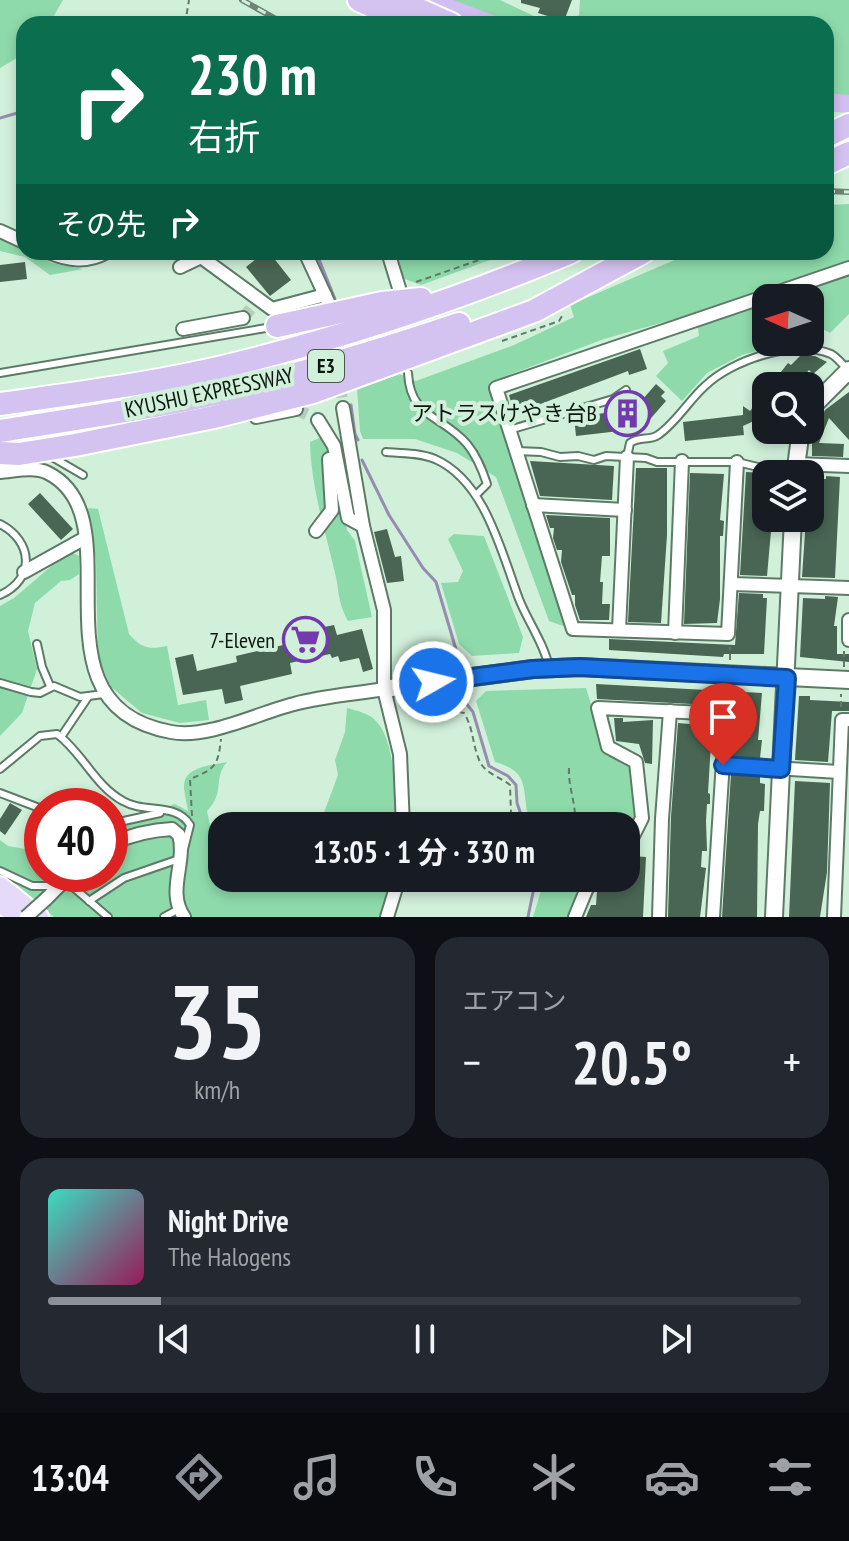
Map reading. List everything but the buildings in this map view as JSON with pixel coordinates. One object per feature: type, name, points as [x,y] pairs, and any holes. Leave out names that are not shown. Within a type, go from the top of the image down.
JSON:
[{"type":"highway","points":[[359,0],[418,16]]},
{"type":"highway","name":"KYUSHU EXPRESSWAY","points":[[0,404],[234,364],[374,325],[551,260]]},
{"type":"highway","name":"KYUSHU EXPRESSWAY","points":[[0,431],[187,400],[312,370],[471,319],[620,260]]},
{"type":"highway","points":[[10,453],[214,417],[313,392],[534,311],[626,260]]},
{"type":"highway","points":[[277,326],[382,303],[462,295]]},
{"type":"main road","points":[[0,886],[43,908]]},
{"type":"main road","points":[[0,903],[19,917]]},
{"type":"street","points":[[180,267],[195,260]]},
{"type":"street","points":[[204,260],[251,308]]},
{"type":"street","points":[[183,329],[251,308],[272,309],[328,300],[309,260]]},
{"type":"street","points":[[390,260],[399,288]]},
{"type":"street","points":[[737,462],[728,634],[573,629],[496,388],[849,268]]},
{"type":"street","points":[[824,395],[849,370]]},
{"type":"street","points":[[343,408],[363,526],[384,610],[384,689],[400,754],[402,812]]},
{"type":"street","points":[[217,427],[296,409]]},
{"type":"street","points":[[318,420],[334,446],[348,518],[363,526]]},
{"type":"street","points":[[316,531],[332,510],[326,432]]},
{"type":"street","points":[[619,629],[627,457]]},
{"type":"street","points":[[675,633],[682,461]]},
{"type":"street","points":[[824,467],[849,466]]},
{"type":"street","points":[[0,472],[34,469],[47,472],[65,485],[77,503],[85,538],[92,665],[104,694],[127,716],[150,727],[174,733],[203,732],[297,703],[549,667],[845,679]]},
{"type":"street","points":[[533,505],[625,510]]},
{"type":"street","points":[[774,917],[792,532]]},
{"type":"street","points":[[24,572],[85,538]]},
{"type":"street","points":[[731,584],[849,588]]},
{"type":"street","points":[[848,640],[849,620]]},
{"type":"street","points":[[640,822],[636,762],[608,747],[598,708],[726,714],[713,917]]},
{"type":"street","points":[[659,917],[670,711]]},
{"type":"street","points":[[834,917],[839,772],[845,720]]},
{"type":"street","points":[[723,765],[839,772]]},
{"type":"street","points":[[642,818],[662,819]]},
{"type":"street","points":[[128,836],[172,829],[179,835],[181,856],[177,878],[182,913]]},
{"type":"street","points":[[26,917],[43,908],[55,892]]},
{"type":"street","points":[[387,917],[395,892]]},
{"type":"street","points":[[575,917],[585,892]]},
{"type":"lane","points":[[0,373],[277,326]]},
{"type":"lane","points":[[627,457],[630,443],[636,438],[659,435],[706,385],[728,368],[744,361],[796,349],[810,349],[833,355],[849,370]]},
{"type":"lane","points":[[408,373],[411,397],[418,406],[466,443],[480,464],[487,484],[477,494]]},
{"type":"lane","points":[[509,430],[613,399],[626,390]]},
{"type":"lane","points":[[516,451],[560,457],[578,456],[586,460],[606,456],[646,458],[657,462],[737,462],[752,466]]},
{"type":"lane","points":[[386,452],[434,459],[464,478],[477,494],[523,608],[546,653],[549,667]]},
{"type":"lane","points":[[10,453],[51,456],[83,475]]},
{"type":"lane","points":[[0,524],[10,529],[26,550],[24,572],[11,590],[0,595]]},
{"type":"lane","points":[[37,644],[50,686]]},
{"type":"lane","points":[[0,683],[40,693],[50,686]]},
{"type":"lane","points":[[50,686],[88,697],[104,694]]},
{"type":"lane","points":[[61,737],[88,697]]},
{"type":"lane","points":[[0,769],[40,736],[57,734],[124,802],[178,812],[190,825],[181,856],[124,878],[89,901]]},
{"type":"lane","points":[[0,793],[24,802]]},
{"type":"lane","points":[[128,820],[163,811]]},
{"type":"lane","points":[[0,871],[24,882]]},
{"type":"lane","points":[[79,892],[108,917]]},
{"type":"lane","points":[[164,917],[182,913]]},
{"type":"path","points":[[399,288],[479,260]]},
{"type":"path","points":[[728,634],[731,638],[729,665]]},
{"type":"path","points":[[845,720],[845,644],[848,640]]},
{"type":"path","points":[[433,682],[436,699],[445,708],[464,713],[471,724],[480,763],[488,772],[499,775],[510,785],[511,812]]},
{"type":"path","points":[[726,714],[728,684]]},
{"type":"path","points":[[190,825],[193,816],[190,779],[212,769],[219,758],[222,726]]},
{"type":"path","points":[[569,768],[568,785],[576,812]]},
{"type":"green space","points":[[0,0],[63,0],[54,16],[16,16],[16,59],[0,68]]},
{"type":"green space","points":[[444,0],[500,0],[534,16],[482,16]]},
{"type":"green space","points":[[580,0],[849,0],[849,98],[834,97],[834,16],[578,16]]},
{"type":"green space","points":[[849,204],[849,260],[778,284],[752,284],[752,293],[604,339],[490,382],[566,627],[549,621],[496,477],[457,453],[415,439],[363,439],[360,431],[357,389],[399,374],[416,381],[514,345],[574,317],[570,305],[674,260],[834,260],[834,205]]},
{"type":"green space","points":[[0,237],[16,245],[16,255],[0,251]]},
{"type":"green space","points":[[29,260],[46,260],[83,269],[50,275]]},
{"type":"green space","points":[[396,260],[490,260],[421,285],[402,278]]},
{"type":"green space","points":[[849,275],[849,314],[830,333],[824,330],[823,284]]},
{"type":"green space","points":[[752,309],[752,352],[707,373],[682,401],[656,376],[668,363],[663,351],[699,336],[698,327]]},
{"type":"green space","points":[[322,437],[334,461],[347,530],[355,541],[372,617],[348,621],[340,602],[311,459],[310,442]]},
{"type":"green space","points":[[88,508],[98,509],[129,634],[146,647],[167,646],[178,705],[206,700],[209,720],[180,723],[142,713],[111,687],[98,659],[96,560]]},
{"type":"green space","points":[[454,534],[484,536],[523,637],[519,653],[472,656],[459,644],[441,583],[458,582],[463,571],[448,539]]},
{"type":"green space","points":[[69,551],[79,556],[79,574],[61,581],[35,603],[28,631],[37,669],[22,713],[0,736],[0,606],[14,598]]},
{"type":"green space","points":[[586,688],[606,752],[632,765],[636,812],[528,812],[521,779],[516,772],[495,762],[476,701],[486,691]]},
{"type":"green space","points":[[347,708],[373,718],[382,730],[391,756],[396,812],[324,812],[338,775],[335,760],[345,732]]},
{"type":"green space","points":[[227,762],[220,774],[216,797],[207,811],[208,892],[390,892],[384,917],[54,917],[25,892],[128,892],[128,822],[175,804],[188,811],[184,785],[189,774]]},
{"type":"green space","points":[[0,840],[8,846],[24,849],[24,891],[0,870]]},
{"type":"green space","points":[[541,892],[585,892],[572,917],[533,917]]},
{"type":"waterway","points":[[428,0],[470,16]]},
{"type":"waterway","points":[[834,103],[849,104]]},
{"type":"waterway","points":[[0,118],[16,113]]},
{"type":"waterway","points":[[319,260],[335,299]]},
{"type":"waterway","points":[[351,405],[358,440]]},
{"type":"waterway","points":[[362,460],[389,515],[423,568],[436,582],[460,663]]},
{"type":"waterway","points":[[463,694],[473,712],[489,766],[508,776],[516,785],[520,812]]},
{"type":"waterway","points":[[528,917],[533,892]]},
{"type":"tunnel","points":[[243,318],[252,307]]},
{"type":"tunnel","points":[[334,332],[343,408]]},
{"type":"tunnel","points":[[296,409],[318,420]]},
{"type":"railway","points":[[242,0],[271,16]]},
{"type":"railway","points":[[834,191],[849,192]]},
{"type":"place","name":"アトラスけやき台B","points":[[628,413]]},
{"type":"place","name":"7-Eleven","points":[[306,640]]},
{"type":"route","points":[[433,682],[549,667],[787,678],[781,769],[723,765]]}]
